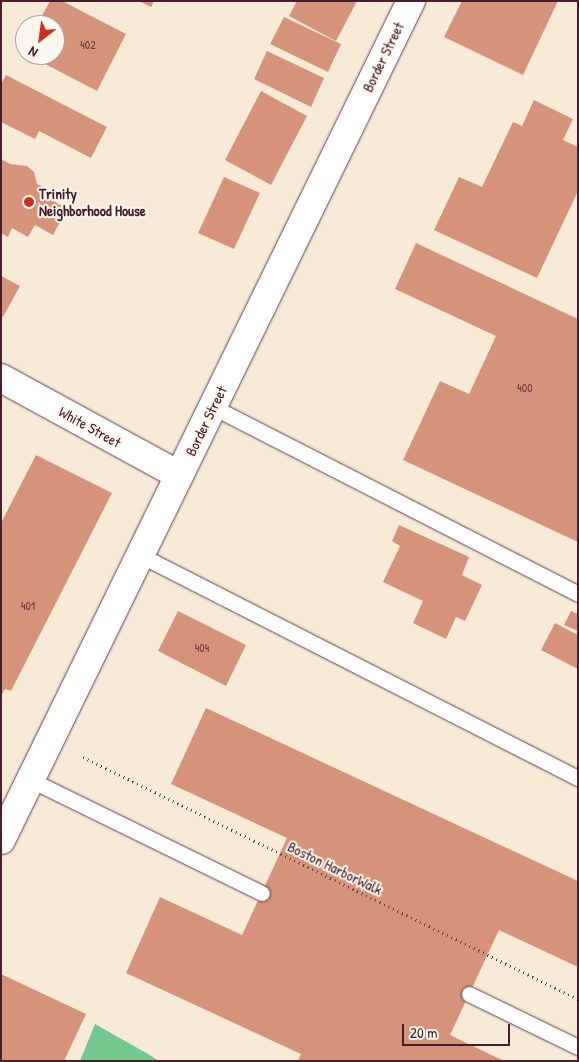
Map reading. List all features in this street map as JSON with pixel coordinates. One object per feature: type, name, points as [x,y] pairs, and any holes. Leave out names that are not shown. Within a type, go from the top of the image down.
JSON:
[{"type":"street","name":"Border Street","points":[[1,840],[410,1]]},
{"type":"street","name":"White Street","points":[[1,378],[179,475]]},
{"type":"lane","points":[[213,406],[578,594]]},
{"type":"lane","points":[[140,555],[578,778]]},
{"type":"lane","points":[[31,780],[262,893]]},
{"type":"lane","points":[[469,994],[578,1047]]},
{"type":"path","name":"Boston HarborWalk","points":[[83,757],[578,1000]]},
{"type":"green space","points":[[95,1024],[148,1054],[159,1061],[80,1061]]},
{"type":"building","points":[[50,1],[62,1],[126,34],[97,91],[47,65],[65,65],[65,15],[42,15]]},
{"type":"building","points":[[139,1],[154,1],[151,7]]},
{"type":"building","points":[[297,1],[357,1],[336,41],[289,16]]},
{"type":"building","points":[[462,1],[558,1],[523,75],[444,37]]},
{"type":"building","points":[[284,17],[341,44],[328,72],[270,44]]},
{"type":"building","points":[[267,51],[324,78],[311,107],[254,79]]},
{"type":"building","points":[[6,75],[107,127],[91,158],[39,131],[35,139],[1,122],[1,84]]},
{"type":"building","points":[[261,91],[307,116],[271,185],[225,160]]},
{"type":"building","points":[[534,100],[573,119],[563,140],[578,147],[578,191],[537,278],[434,230],[459,177],[482,187],[513,122],[522,126]]},
{"type":"building","name":"Trinity Neighborhood House","points":[[1,159],[10,164],[27,166],[34,172],[37,184],[48,190],[45,196],[67,209],[53,235],[35,225],[28,237],[12,228],[8,237],[1,233]]},
{"type":"building","points":[[224,177],[260,193],[234,249],[198,233]]},
{"type":"building","points":[[416,243],[578,319],[578,542],[403,460],[440,381],[469,394],[496,336],[395,289]]},
{"type":"building","points":[[1,276],[20,286],[3,317],[1,317]]},
{"type":"building","points":[[36,455],[112,493],[11,691],[5,689],[1,696],[1,523]]},
{"type":"building","points":[[399,525],[469,557],[462,575],[482,585],[465,621],[456,617],[446,639],[413,623],[423,601],[383,582],[400,546],[392,541]]},
{"type":"building","points":[[178,611],[246,645],[226,686],[158,651]]},
{"type":"building","points":[[571,611],[578,614],[578,631],[564,625]]},
{"type":"building","points":[[555,623],[578,635],[578,669],[541,650]]},
{"type":"building","points":[[206,708],[578,881],[578,967],[499,930],[450,1035],[504,1061],[298,1061],[301,1054],[126,973],[160,897],[242,935],[287,838],[171,784]]},
{"type":"building","points":[[1,974],[86,1014],[64,1061],[1,1061]]},
{"type":"place","name":"Trinity Neighborhood House","points":[[29,202]]}]
